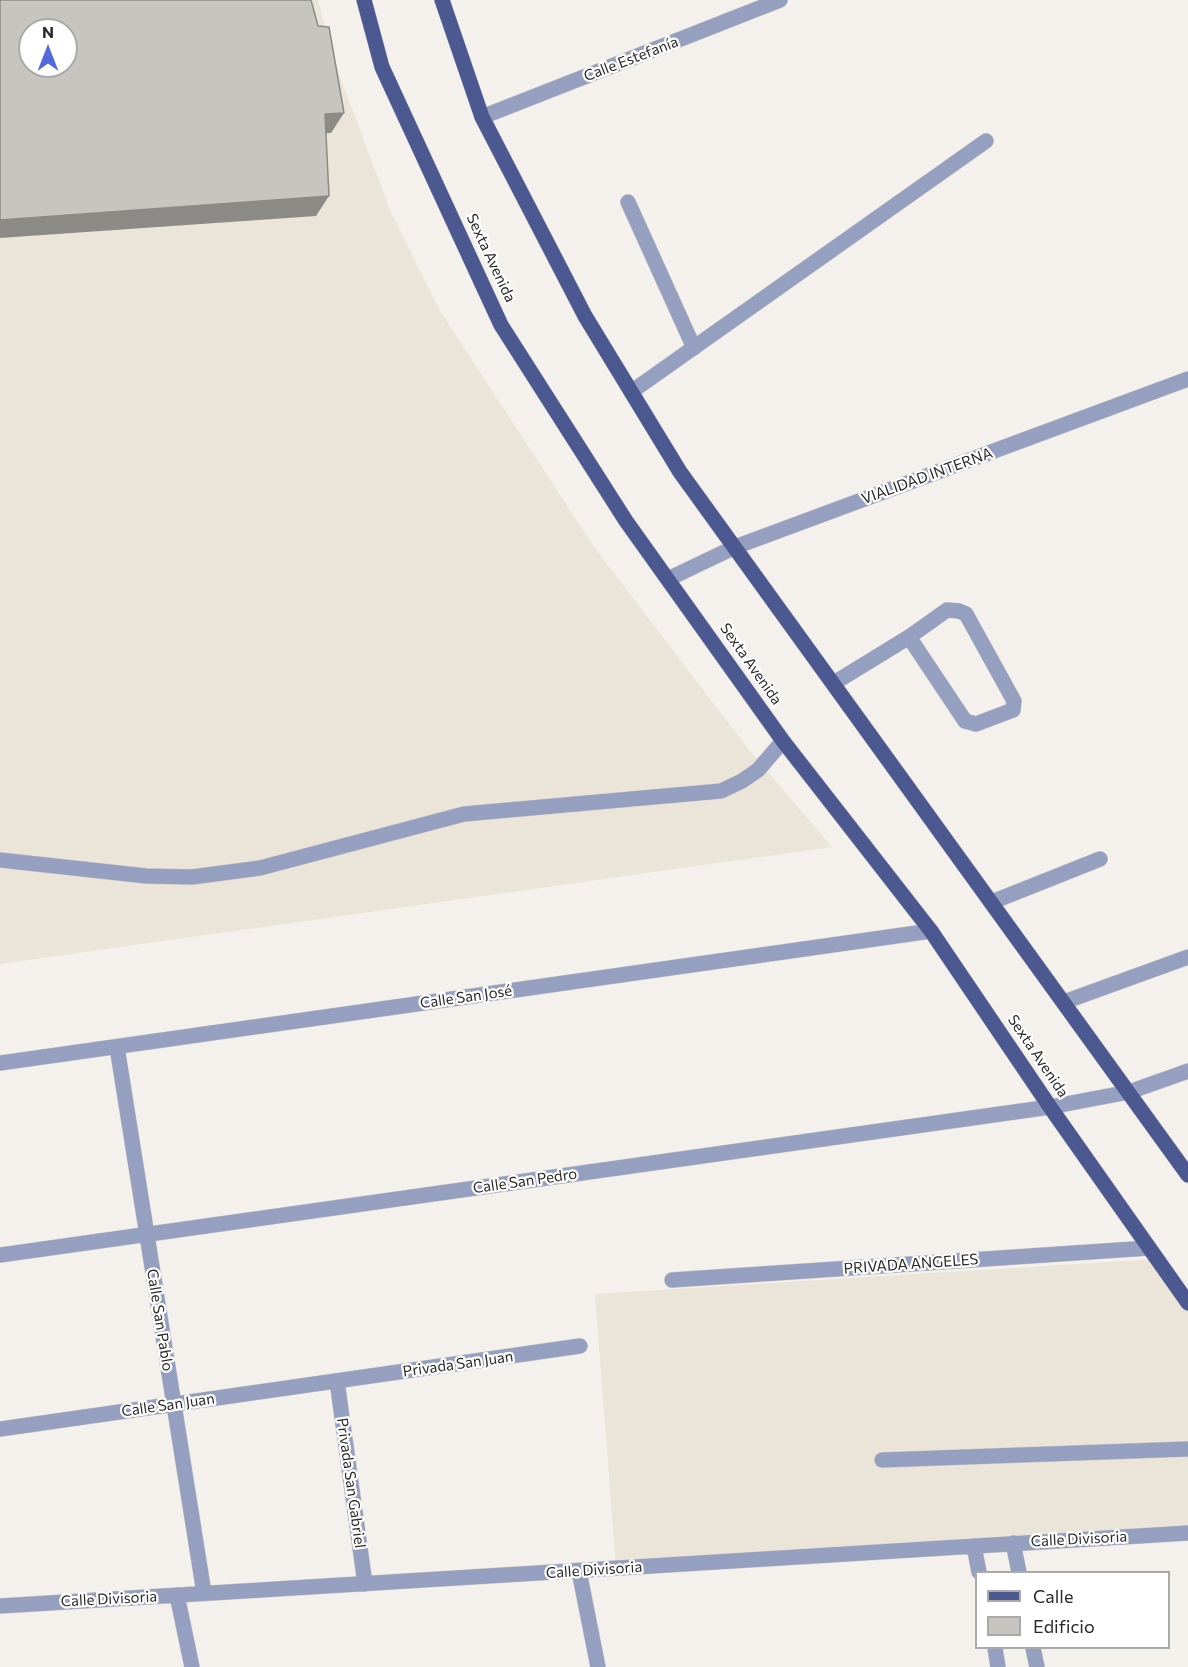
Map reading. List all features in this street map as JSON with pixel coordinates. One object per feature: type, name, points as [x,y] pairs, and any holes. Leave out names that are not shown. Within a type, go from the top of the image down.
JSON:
[{"type":"main road","name":"Sexta Avenida","points":[[364,0],[382,67],[501,325],[626,521],[783,741],[932,931],[1050,1107],[1188,1304]]},
{"type":"main road","points":[[442,0],[482,117],[585,316],[680,472],[1188,1175]]},
{"type":"street","name":"Calle Estefanía","points":[[482,117],[780,0]]},
{"type":"street","points":[[632,392],[986,141]]},
{"type":"street","points":[[628,202],[694,348]]},
{"type":"street","name":"VIALIDAD INTERNA","points":[[668,579],[735,547],[1188,379]]},
{"type":"street","points":[[834,683],[909,637],[947,610],[959,611],[966,614],[1014,701],[1013,710],[976,724],[965,721],[909,637]]},
{"type":"street","points":[[0,860],[146,876],[192,877],[260,868],[464,814],[721,791],[742,782],[758,770],[783,741]]},
{"type":"street","points":[[992,902],[1100,859]]},
{"type":"street","name":"Calle San José","points":[[0,1063],[932,931]]},
{"type":"street","points":[[1064,1002],[1188,957]]},
{"type":"street","name":"Calle San Pablo","points":[[117,1047],[204,1593]]},
{"type":"street","name":"Calle San Pedro","points":[[0,1255],[1050,1107],[1129,1092],[1188,1071]]},
{"type":"street","name":"PRIVADA ANGELES","points":[[672,1280],[1149,1248]]},
{"type":"street","name":"Privada San Juan","points":[[337,1382],[580,1346]]},
{"type":"street","name":"Calle San Juan","points":[[0,1429],[337,1382]]},
{"type":"street","name":"Privada San Gabriel","points":[[337,1382],[365,1584]]},
{"type":"street","points":[[882,1460],[1188,1449]]},
{"type":"street","name":"Calle Divisoria","points":[[0,1606],[1188,1533]]},
{"type":"street","points":[[1013,1543],[1018,1571]]},
{"type":"street","points":[[974,1546],[980,1571]]},
{"type":"street","points":[[579,1571],[598,1667]]},
{"type":"street","points":[[177,1595],[192,1667]]},
{"type":"street","points":[[994,1649],[998,1667]]},
{"type":"street","points":[[1034,1649],[1037,1667]]},
{"type":"shaded area","points":[[0,0],[318,0],[336,66],[390,210],[440,311],[594,547],[749,750],[832,847],[0,964]]},
{"type":"shaded area","points":[[1157,1259],[1188,1303],[1188,1533],[616,1568],[595,1294]]},
{"type":"building","points":[[0,0],[311,0],[318,26],[329,27],[344,113],[325,114],[329,196],[0,220]]}]
